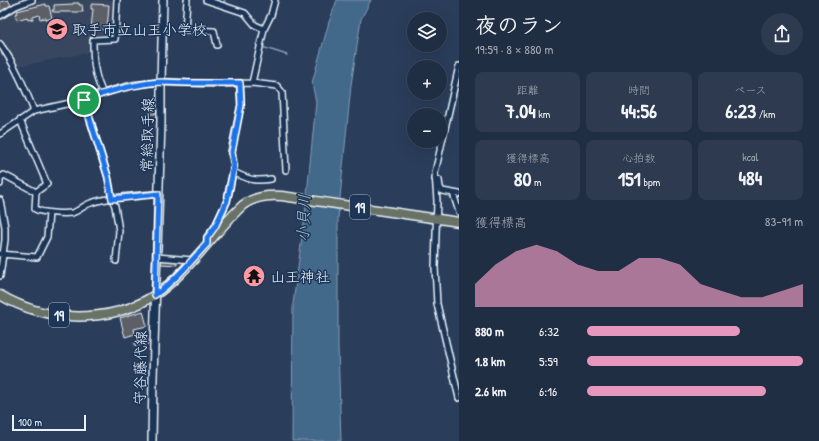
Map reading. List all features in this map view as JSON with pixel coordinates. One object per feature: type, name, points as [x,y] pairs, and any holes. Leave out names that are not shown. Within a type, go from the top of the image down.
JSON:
[{"type":"main road","name":"常総取手線","points":[[155,295],[161,122],[163,0]]},
{"type":"main road","name":"19","points":[[0,295],[19,305],[38,311],[59,315],[95,316],[132,307],[155,295],[172,282],[236,211],[248,201],[268,195],[459,222]]},
{"type":"main road","name":"守谷藤代線","points":[[152,441],[155,295]]},
{"type":"street","points":[[0,16],[16,6],[32,0]]},
{"type":"street","points":[[103,93],[98,83],[95,71],[93,40],[115,39],[117,0]]},
{"type":"street","points":[[187,0],[184,30],[214,31],[217,45]]},
{"type":"street","points":[[206,0],[245,13],[255,25],[264,30]]},
{"type":"street","points":[[252,83],[264,30],[271,15],[275,0]]},
{"type":"street","points":[[0,44],[26,90],[34,111]]},
{"type":"street","points":[[459,66],[442,137],[435,179],[437,201],[434,218],[437,304],[459,398]]},
{"type":"street","points":[[0,134],[34,111],[84,100],[132,85],[161,82],[252,83],[277,86],[282,92],[286,170]]},
{"type":"street","points":[[207,244],[207,238],[215,227],[227,201],[234,166],[232,152],[241,105],[240,83]]},
{"type":"street","points":[[84,100],[108,177],[112,199],[115,206],[119,231],[116,261]]},
{"type":"street","points":[[20,120],[47,184],[36,192]]},
{"type":"street","points":[[232,172],[250,180],[259,181],[271,179]]},
{"type":"street","points":[[0,184],[0,178],[2,175],[8,176],[36,192]]},
{"type":"street","points":[[435,179],[439,180],[442,191],[456,193],[459,212]]},
{"type":"street","points":[[36,192],[35,209],[49,213],[72,213],[91,203],[158,194]]},
{"type":"street","points":[[0,200],[4,227],[0,276]]},
{"type":"street","points":[[1,254],[37,257],[47,237],[49,213]]},
{"type":"street","points":[[157,257],[192,260]]},
{"type":"shaded area","name":"取手市立山王小学校","points":[[42,0],[115,0],[113,37],[92,38],[91,52],[15,67],[0,42],[0,20],[15,9]]},
{"type":"shaded area","points":[[337,0],[371,0],[361,19],[351,85],[338,218],[338,346],[341,441],[292,441],[293,304],[305,215],[316,102],[312,83],[329,22]]},
{"type":"pier","points":[[304,193],[342,199],[341,209],[303,204]]},
{"type":"building","points":[[8,0],[11,5],[0,13],[0,2]]},
{"type":"building","points":[[79,3],[79,5],[82,5],[83,12],[53,12],[52,10],[54,10],[54,5]]},
{"type":"building","points":[[46,4],[46,6],[49,6],[52,18],[46,20],[46,18],[40,19],[39,15],[33,17],[33,19],[28,20],[27,17],[17,20],[15,14],[18,13],[17,11]]},
{"type":"building","points":[[91,5],[109,5],[107,30],[91,29],[93,9],[91,9]]},
{"type":"building","points":[[157,106],[157,112],[155,112],[155,114],[150,114],[150,107]]},
{"type":"building","points":[[161,260],[177,261],[177,265],[161,264]]},
{"type":"building","points":[[143,311],[147,326],[134,329],[135,334],[125,337],[120,318]]},
{"type":"building","points":[[147,340],[148,344],[135,346],[135,342]]},
{"type":"waterway","points":[[225,0],[223,3],[245,10],[246,12]]},
{"type":"waterway","points":[[260,29],[261,30],[256,45],[287,55]]},
{"type":"place","name":"取手市立山王小学校","points":[[57,29]]},
{"type":"place","name":"山王神社","points":[[254,276]]},
{"type":"route","points":[[148,83],[240,83],[241,105],[232,152],[234,166],[227,201],[215,227],[207,238],[207,244],[181,273],[155,295],[158,194],[112,199],[108,177],[84,100],[113,90],[148,83]]},
{"type":"water label","name":"小貝川","points":[[303,218]]}]
